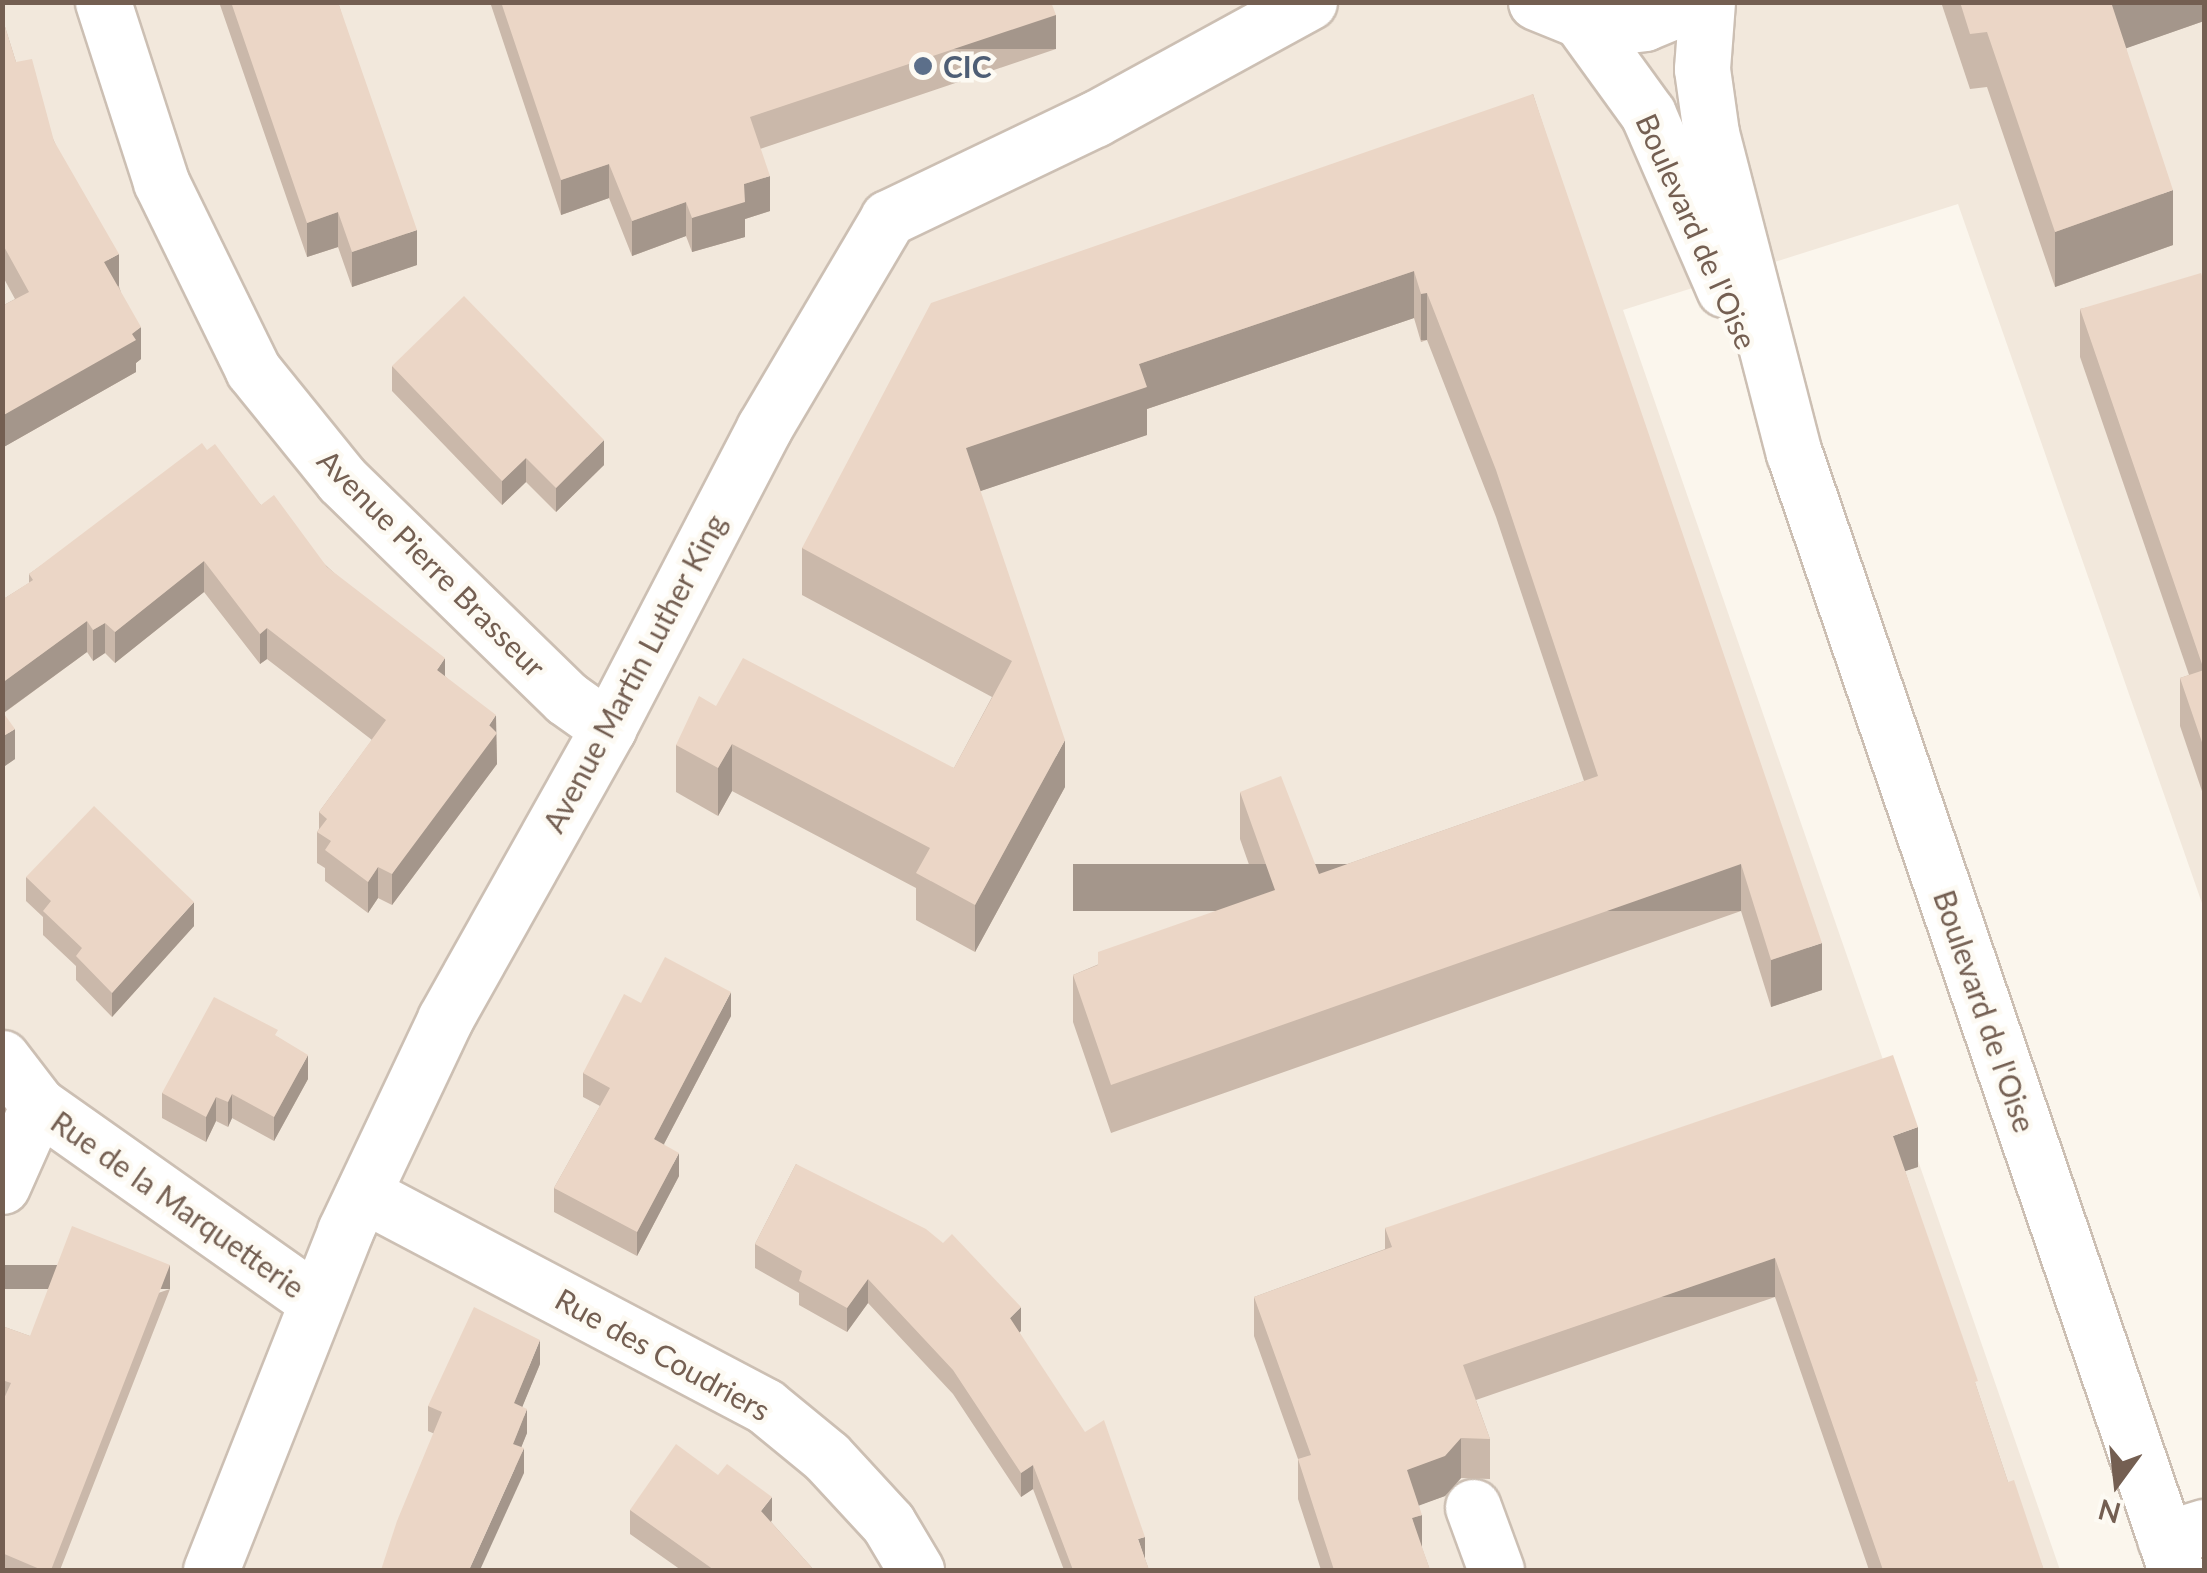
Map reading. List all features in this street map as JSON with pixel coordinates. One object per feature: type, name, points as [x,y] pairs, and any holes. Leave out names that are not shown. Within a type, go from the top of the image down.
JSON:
[{"type":"street","name":"Avenue Pierre Brasseur","points":[[103,2],[161,182],[254,370],[342,480],[566,698],[608,728]]},
{"type":"street","name":"Avenue Martin Luther King","points":[[211,1570],[316,1301],[444,1019],[608,728],[764,428],[888,218],[1095,119],[1309,2]]},
{"type":"street","points":[[1558,12],[1603,26],[1644,24],[1695,2]]},
{"type":"street","name":"Boulevard de l'Oise","points":[[1707,2],[1702,70],[1711,133],[1794,452]]},
{"type":"street","name":"Boulevard de l'Oise","points":[[1558,12],[1648,114],[1794,452],[2182,1545]]},
{"type":"street","name":"Rue de la Marquetterie","points":[[2,1058],[38,1105],[316,1301]]},
{"type":"street","points":[[2,1186],[38,1105]]},
{"type":"street","name":"Rue des Coudriers","points":[[363,1194],[765,1406],[852,1483],[888,1523],[916,1570]]},
{"type":"street","points":[[1473,1507],[1496,1570]]},
{"type":"shaded area","points":[[3,3],[2204,3],[2204,909],[1958,204],[1623,310],[2060,1570],[3,1570]]},
{"type":"building","points":[[231,2],[338,2],[417,230],[352,252],[338,212],[307,223]]},
{"type":"building","points":[[501,2],[1051,2],[1056,15],[750,117],[770,176],[744,184],[745,202],[692,218],[686,202],[632,221],[609,164],[561,180]]},
{"type":"building","points":[[1960,2],[2111,2],[2173,190],[2055,232],[1987,32],[1970,34]]},
{"type":"building","points":[[2,17],[16,62],[32,59],[54,141],[119,254],[104,262],[141,327],[132,334],[136,340],[2,416],[2,306],[29,292],[2,243]]},
{"type":"building","points":[[1533,94],[1822,943],[1771,960],[1741,864],[1111,1085],[1073,975],[1098,965],[1098,952],[1275,890],[1240,792],[1281,776],[1319,874],[1598,776],[1496,470],[1427,293],[1421,294],[1414,271],[1139,364],[1147,387],[966,448],[1065,740],[975,905],[916,873],[930,848],[732,744],[718,768],[676,745],[699,696],[716,706],[743,658],[954,768],[1012,661],[802,548],[931,303]]},
{"type":"building","points":[[2201,273],[2204,282],[2204,670],[2080,309]]},
{"type":"building","points":[[464,296],[604,440],[556,488],[526,458],[502,481],[392,366]]},
{"type":"building","points":[[202,443],[207,450],[215,444],[261,505],[274,495],[327,567],[445,658],[437,670],[496,715],[489,725],[497,733],[392,874],[378,867],[368,882],[325,850],[331,841],[317,832],[327,819],[319,812],[386,720],[267,628],[260,634],[204,561],[115,632],[105,623],[93,630],[87,621],[2,683],[2,600],[33,580],[29,574]]},
{"type":"building","points":[[2204,670],[2204,748],[2180,678]]},
{"type":"building","points":[[2,711],[15,729],[2,737]]},
{"type":"building","points":[[94,806],[194,902],[112,993],[76,956],[82,948],[43,911],[51,901],[26,877]]},
{"type":"building","points":[[665,957],[731,992],[654,1139],[679,1153],[637,1232],[554,1188],[610,1088],[583,1073],[624,994],[641,1003]]},
{"type":"building","points":[[214,997],[278,1030],[275,1035],[308,1055],[274,1117],[232,1094],[228,1102],[216,1097],[206,1117],[162,1093]]},
{"type":"building","points":[[1893,1055],[1918,1127],[1893,1136],[1978,1381],[1975,1382],[2008,1482],[2014,1480],[2044,1570],[1883,1570],[1775,1258],[1463,1365],[1490,1439],[1461,1438],[1445,1456],[1407,1470],[1422,1515],[1412,1518],[1430,1570],[1334,1570],[1298,1459],[1311,1455],[1254,1297],[1392,1247],[1385,1228]]},
{"type":"building","points":[[796,1164],[926,1229],[943,1243],[952,1234],[1021,1307],[1010,1318],[1085,1432],[1104,1420],[1145,1537],[1138,1539],[1149,1570],[1073,1570],[1033,1465],[1021,1473],[953,1370],[868,1279],[847,1308],[799,1281],[802,1271],[755,1244]]},
{"type":"building","points":[[72,1226],[170,1265],[51,1570],[42,1570],[2,1553],[2,1403],[11,1383],[2,1380],[2,1326],[30,1336]]},
{"type":"building","points":[[474,1307],[540,1340],[514,1403],[527,1409],[513,1444],[524,1448],[469,1570],[381,1570],[442,1412],[428,1406]]},
{"type":"building","points":[[676,1444],[718,1475],[727,1464],[772,1497],[761,1511],[814,1570],[714,1570],[630,1510]]},
{"type":"place","name":"CIC","points":[[923,66]]}]
